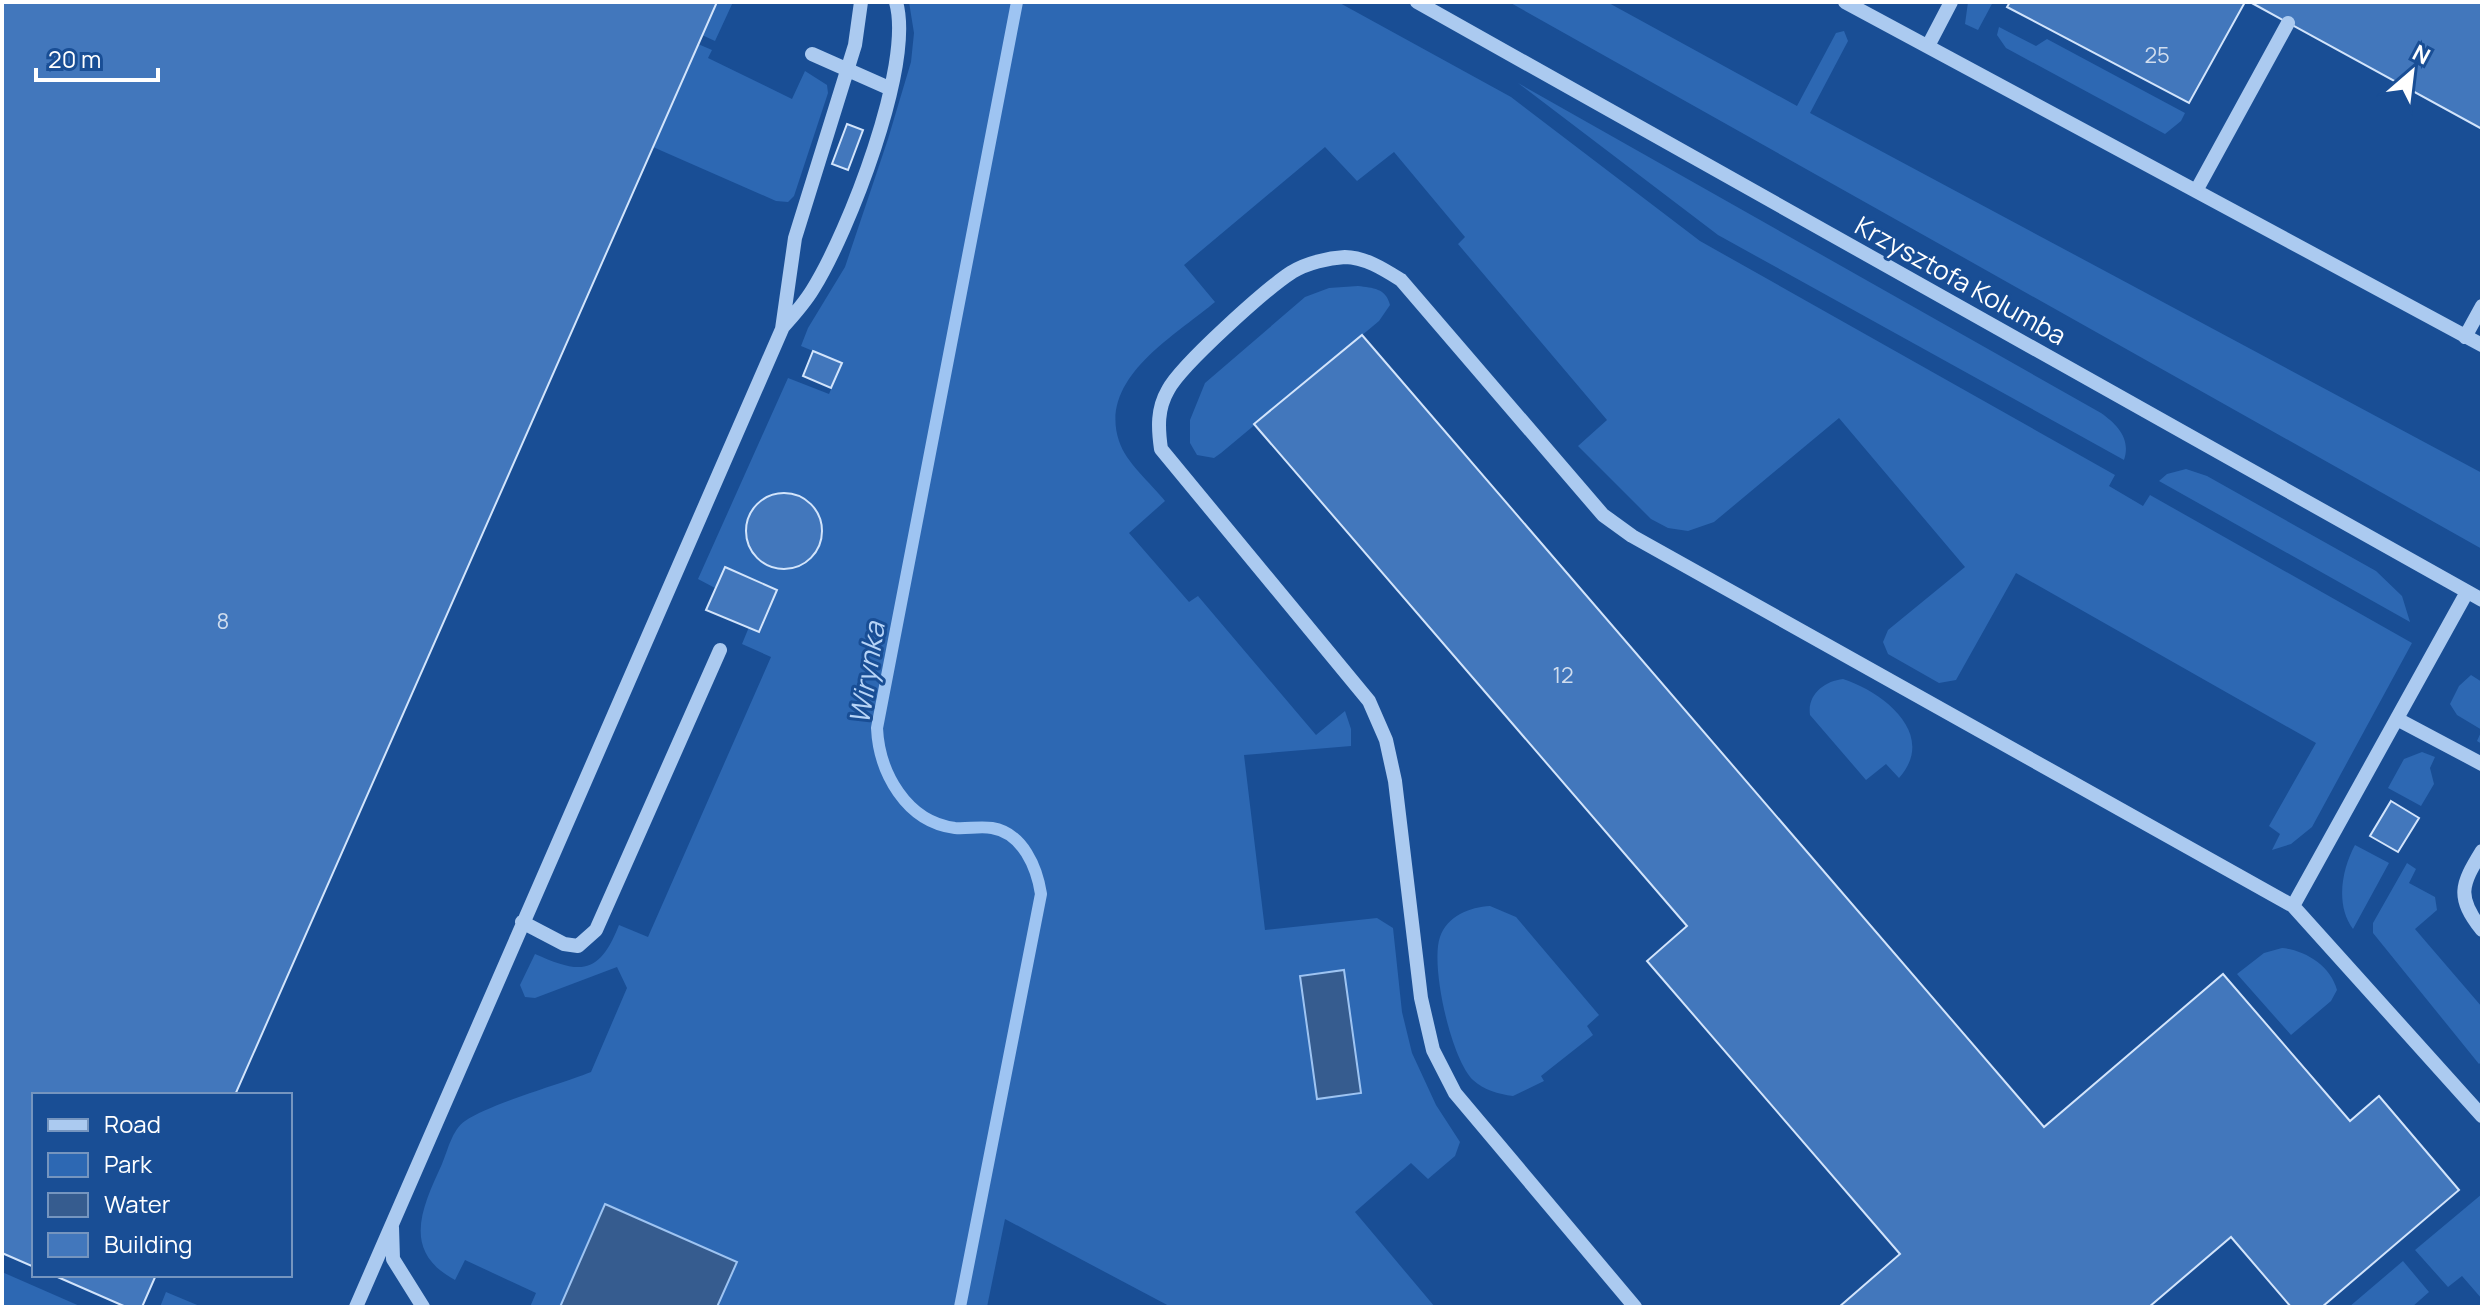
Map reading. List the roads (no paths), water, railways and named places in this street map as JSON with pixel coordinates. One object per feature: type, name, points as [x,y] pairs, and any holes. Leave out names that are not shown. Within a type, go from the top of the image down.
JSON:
[{"type":"street","points":[[356,1307],[782,329],[800,217],[848,70],[861,2]]},
{"type":"street","points":[[782,329],[813,290],[842,230],[891,89],[901,33],[896,2]]},
{"type":"street","name":"Krzysztofa Kolumba","points":[[1417,2],[2482,600]]},
{"type":"street","points":[[1845,2],[2482,345]]},
{"type":"street","points":[[1928,46],[1951,2]]},
{"type":"street","points":[[2196,191],[2288,23]]},
{"type":"street","points":[[812,54],[891,89]]},
{"type":"street","points":[[1635,1307],[1455,1093],[1433,1050],[1421,998],[1395,781],[1386,740],[1369,701],[1161,449],[1157,419],[1167,391],[1183,367],[1293,272],[1321,261],[1348,257],[1375,264],[1401,280],[1603,515],[1632,536],[2293,906],[2482,1116]]},
{"type":"street","points":[[2465,337],[2482,306]]},
{"type":"street","points":[[2293,906],[2467,592]]},
{"type":"street","points":[[522,922],[564,944],[578,946],[596,930],[720,650]]},
{"type":"street","points":[[2397,719],[2482,764]]},
{"type":"street","points":[[2482,851],[2469,874],[2464,903],[2482,930]]},
{"type":"street","points":[[393,1218],[393,1259],[423,1307]]},
{"type":"water","points":[[1344,970],[1361,1093],[1317,1099],[1300,976]]},
{"type":"water","points":[[605,1204],[737,1262],[717,1307],[560,1307]]},
{"type":"waterway","name":"Wirynka","points":[[960,1307],[1041,894],[1027,853],[1012,837],[992,828],[955,828],[938,824],[909,805],[898,792],[883,761],[877,728],[1017,2]]}]
